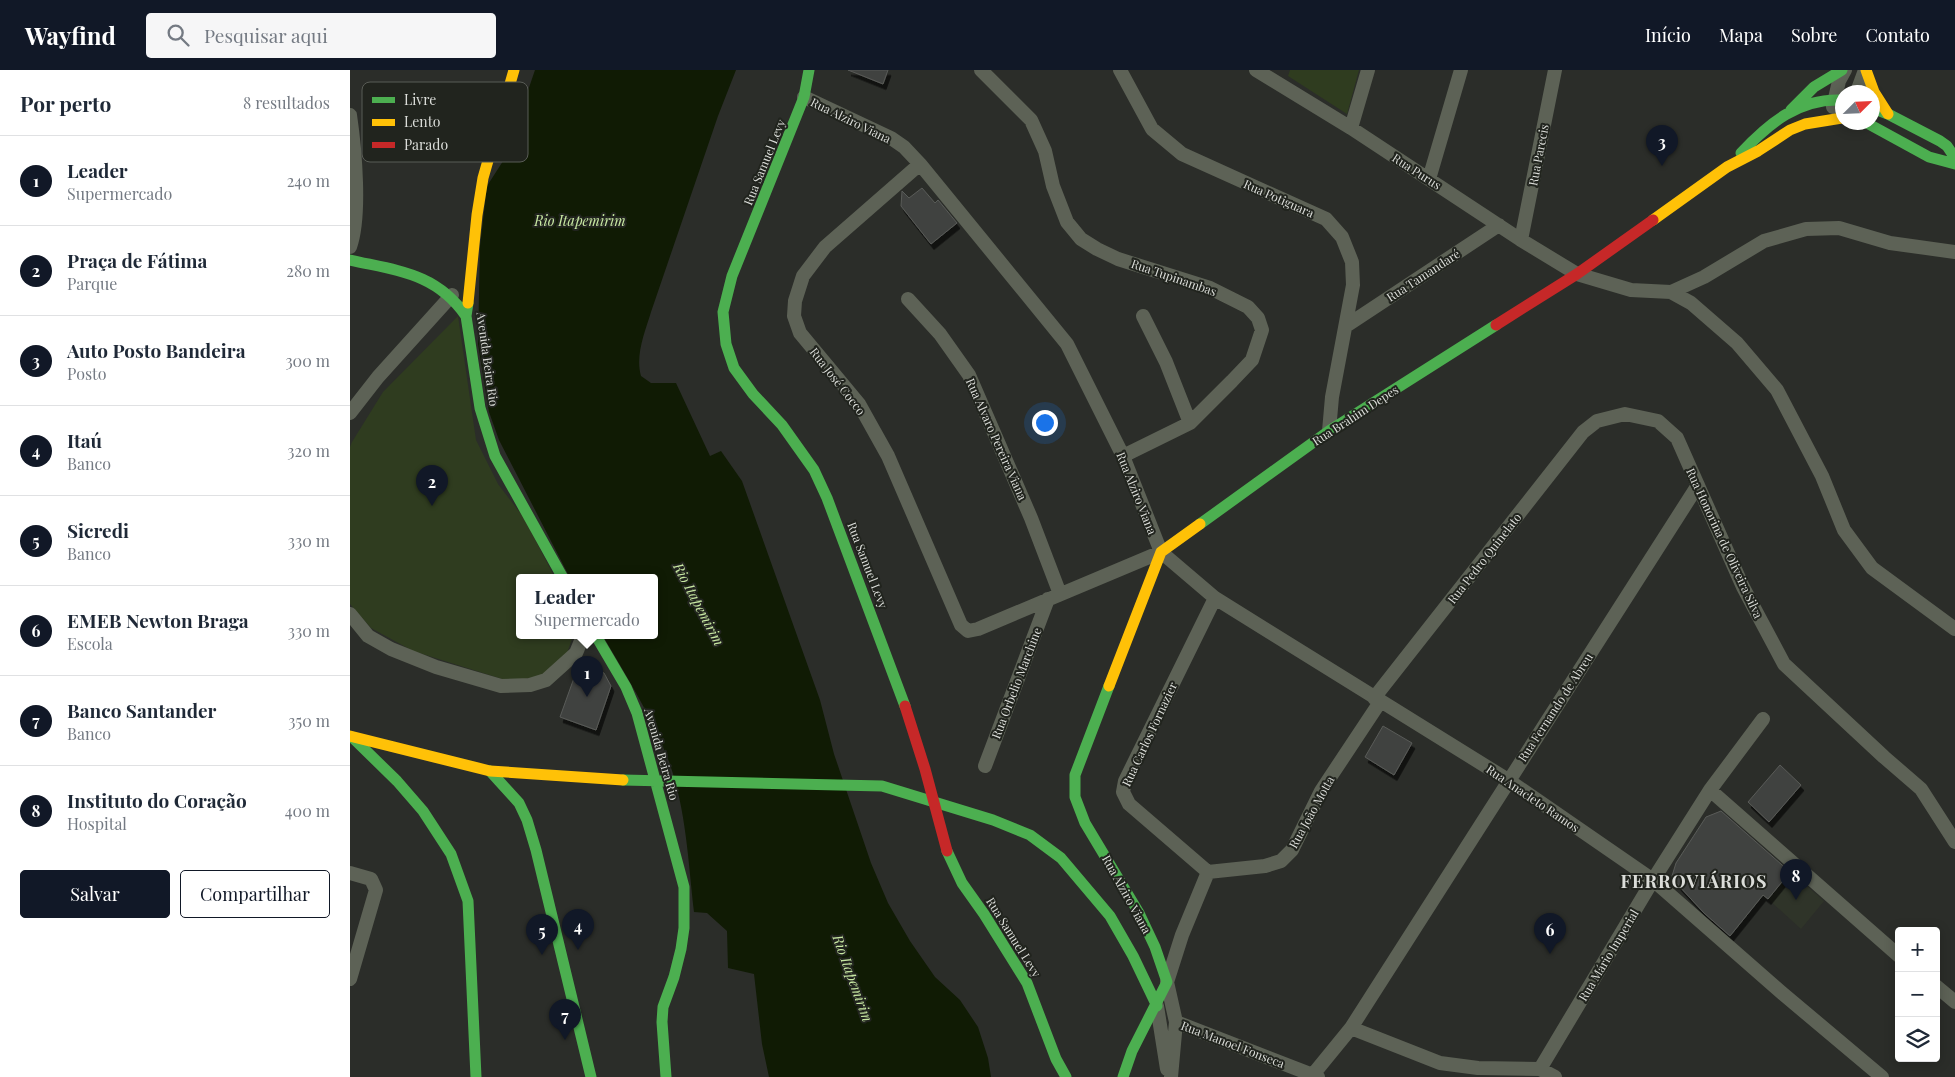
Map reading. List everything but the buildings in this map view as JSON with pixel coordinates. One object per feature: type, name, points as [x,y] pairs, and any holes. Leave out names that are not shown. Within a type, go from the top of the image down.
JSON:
[{"type":"main road","name":"Rua Samuel Levy","points":[[809,70],[804,97],[732,276],[723,312],[726,344],[734,368],[753,394],[782,424],[814,470],[824,491],[892,668],[925,769],[938,823],[949,858],[962,883],[1028,983],[1056,1058],[1066,1077]]},
{"type":"main road","points":[[1788,112],[1812,86],[1824,78],[1844,70]]},
{"type":"main road","points":[[1866,70],[1874,92],[1888,114]]},
{"type":"main road","name":"Rua Brahim Depes","points":[[1727,167],[1761,131],[1779,117],[1817,102],[1835,100]]},
{"type":"main road","points":[[1880,111],[1948,146],[1955,158]]},
{"type":"main road","name":"Rua Brahim Depes","points":[[1161,552],[1329,431],[1577,274],[1727,167],[1758,151],[1790,130],[1805,124],[1835,119]]},
{"type":"main road","points":[[1880,130],[1929,157],[1955,164]]},
{"type":"main road","name":"Avenida Beira Rio","points":[[488,162],[477,215],[466,316],[480,408],[487,434],[496,456],[561,574]]},
{"type":"main road","points":[[350,260],[424,278],[452,295],[466,316]]},
{"type":"main road","name":"Rua Alziro Viana","points":[[1161,552],[1075,775],[1076,798],[1085,823],[1139,913],[1155,946],[1167,982]]},
{"type":"main road","name":"Avenida Beira Rio","points":[[598,639],[626,687],[637,713],[684,887],[684,928],[681,949],[674,977],[663,1007],[662,1022],[666,1077]]},
{"type":"main road","points":[[351,736],[490,772],[630,780],[882,786],[993,820],[1030,836],[1060,858],[1110,916],[1133,956],[1156,1006]]},
{"type":"main road","points":[[351,736],[397,780],[423,811],[451,854],[468,901],[476,1077]]},
{"type":"main road","points":[[490,772],[519,803],[527,820],[591,1077]]},
{"type":"main road","points":[[1123,1077],[1132,1051],[1167,982]]},
{"type":"street","name":"Rua Tupinambas","points":[[982,70],[1031,120],[1045,151],[1053,186],[1064,213],[1068,222],[1081,239],[1096,249],[1118,259],[1210,288],[1248,307],[1258,318],[1262,330],[1252,360],[1190,423],[1123,456]]},
{"type":"street","name":"Rua Potiguara","points":[[1120,70],[1152,129],[1182,154],[1326,219],[1342,238],[1352,262],[1353,285],[1332,397],[1329,431]]},
{"type":"street","name":"Rua Purus","points":[[1256,70],[1279,77],[1351,128],[1521,240],[1577,274],[1631,290],[1671,292]]},
{"type":"street","points":[[1351,128],[1368,70]]},
{"type":"street","points":[[1429,179],[1461,70]]},
{"type":"street","name":"Rua Parecis","points":[[1521,240],[1555,70]]},
{"type":"street","points":[[1839,85],[1844,70]]},
{"type":"street","points":[[1860,85],[1866,70]]},
{"type":"street","name":"Rua Alziro Viana","points":[[804,97],[891,138],[904,147],[1067,344],[1123,456],[1161,552]]},
{"type":"street","points":[[350,115],[354,140],[355,185],[351,240]]},
{"type":"street","name":"Rua José Cocco","points":[[920,164],[824,247],[803,276],[795,301],[794,316],[800,333],[859,404],[888,456],[961,625],[968,631]]},
{"type":"street","name":"Rua Tamandaré","points":[[1346,326],[1499,225]]},
{"type":"street","points":[[1671,292],[1704,277],[1764,241],[1806,229],[1840,228],[1890,243],[1955,252]]},
{"type":"street","points":[[1671,292],[1691,303],[1737,343],[1777,390],[1822,476],[1844,530],[1872,568],[1955,629]]},
{"type":"street","points":[[350,413],[378,377],[452,295]]},
{"type":"street","name":"Rua Alvaro Pereira Viana","points":[[908,299],[940,334],[969,375],[1031,518],[1054,597]]},
{"type":"street","points":[[1143,316],[1166,362],[1190,423]]},
{"type":"street","name":"Rua Honorina de Oliveira Silva","points":[[1597,421],[1625,414],[1658,422],[1677,438],[1743,587],[1784,664],[1884,758],[1921,788],[1955,842]]},
{"type":"street","name":"Rua Pedro Quinelato","points":[[1377,700],[1583,432],[1597,421]]},
{"type":"street","name":"Rua Fernando de Abreu","points":[[1314,1076],[1351,1028],[1698,485]]},
{"type":"street","name":"Rua Brahim Depes","points":[[968,631],[978,629],[1161,552]]},
{"type":"street","name":"Rua Anacleto Ramos","points":[[1161,552],[1215,598],[1508,780],[1653,880],[1782,993],[1882,1077]]},
{"type":"street","name":"Rua Orbelio Marchine","points":[[985,766],[1054,597]]},
{"type":"street","name":"Rua Carlos Fornazier","points":[[1208,872],[1130,804],[1123,792],[1125,781],[1215,598]]},
{"type":"street","points":[[350,614],[368,636],[391,649],[436,667],[501,686],[530,685],[546,680],[576,653],[582,639]]},
{"type":"street","name":"Rua João Motta","points":[[1208,872],[1265,866],[1281,861],[1292,850],[1321,791],[1377,700]]},
{"type":"street","name":"Rua Mário Imperial","points":[[1540,1069],[1653,880],[1710,790],[1762,719]]},
{"type":"street","points":[[1710,790],[1895,952]]},
{"type":"street","points":[[1170,1077],[1176,1022],[1167,982],[1182,935],[1208,872]]},
{"type":"street","points":[[350,873],[371,879],[376,890],[350,979]]},
{"type":"street","points":[[1940,989],[1955,1002]]},
{"type":"street","points":[[1156,1006],[1170,1077]]},
{"type":"street","name":"Rua Manoel Fonseca","points":[[1176,1022],[1314,1076]]},
{"type":"street","points":[[1351,1028],[1440,1063],[1478,1068],[1540,1069],[1555,1077]]},
{"type":"shaded area","points":[[1290,70],[1359,70],[1347,114],[1288,76]]},
{"type":"shaded area","points":[[458,316],[476,440],[498,484],[524,518],[553,574],[516,574],[516,639],[572,639],[566,656],[551,669],[539,676],[525,679],[502,679],[413,651],[371,628],[350,604],[350,447],[383,392]]},
{"type":"shaded area","points":[[1791,872],[1824,901],[1801,929],[1768,899]]},
{"type":"water","name":"Rio Itapemirim","points":[[535,70],[736,70],[718,116],[646,327],[639,360],[641,376],[651,383],[676,383],[710,456],[721,451],[742,481],[820,700],[834,754],[871,863],[888,903],[910,941],[935,977],[960,1000],[978,1027],[988,1058],[991,1077],[769,1077],[762,1044],[754,974],[728,968],[727,931],[707,913],[694,912],[682,812],[673,773],[652,723],[605,639],[658,639],[658,574],[568,574],[499,440],[489,412],[478,344],[480,246],[487,186],[502,162],[528,162],[528,91]]},
{"type":"traffic: fast","points":[[809,70],[804,97],[732,276],[723,312],[726,344],[734,368],[753,394],[782,425],[814,470],[827,498],[905,706]]},
{"type":"traffic: fast","points":[[1791,110],[1814,87],[1842,70]]},
{"type":"traffic: fast","points":[[1741,153],[1786,114],[1812,103],[1835,100]]},
{"type":"traffic: fast","points":[[1880,111],[1940,141],[1947,146],[1955,158]]},
{"type":"traffic: fast","points":[[1880,130],[1929,157],[1955,164]]},
{"type":"traffic: fast","points":[[350,260],[400,271],[429,282],[454,302],[466,316]]},
{"type":"traffic: fast","points":[[468,303],[466,316],[480,408],[495,456],[561,574]]},
{"type":"traffic: fast","points":[[1200,524],[1329,431],[1496,325]]},
{"type":"traffic: fast","points":[[598,639],[626,687],[637,713],[684,887],[684,928],[681,949],[674,977],[663,1007],[662,1022],[666,1077]]},
{"type":"traffic: fast","points":[[1109,686],[1075,775],[1075,797],[1085,823],[1139,913],[1155,947],[1167,982],[1132,1051],[1123,1077]]},
{"type":"traffic: fast","points":[[352,737],[397,781],[423,811],[451,854],[468,901],[476,1077]]},
{"type":"traffic: fast","points":[[490,771],[519,803],[527,820],[591,1077]]},
{"type":"traffic: fast","points":[[623,780],[882,786],[993,820],[1030,835],[1061,858],[1110,916],[1133,956],[1157,1006]]},
{"type":"traffic: fast","points":[[947,851],[962,883],[984,914],[1027,983],[1056,1059],[1066,1077]]},
{"type":"traffic: slow","points":[[511,82],[514,70]]},
{"type":"traffic: slow","points":[[1866,70],[1874,92],[1888,114]]},
{"type":"traffic: slow","points":[[1653,220],[1727,167],[1758,151],[1790,130],[1805,124],[1835,119]]},
{"type":"traffic: slow","points":[[468,303],[477,215],[488,162]]},
{"type":"traffic: slow","points":[[1109,686],[1161,552],[1200,524]]},
{"type":"traffic: slow","points":[[350,736],[490,771],[623,780]]},
{"type":"traffic: jam","points":[[1496,325],[1577,274],[1653,220]]},
{"type":"traffic: jam","points":[[905,706],[925,769],[947,851]]},
{"type":"place","name":"Auto Posto Bandeira","points":[[1662,166]]},
{"type":"place","name":"Praça de Fátima","points":[[432,506]]},
{"type":"place","name":"Leader","points":[[587,697]]},
{"type":"place","name":"Instituto do Coração","points":[[1796,900]]},
{"type":"place","name":"Itaú","points":[[578,950]]},
{"type":"place","name":"EMEB Newton Braga","points":[[1550,954]]},
{"type":"place","name":"Sicredi","points":[[542,955]]},
{"type":"place","name":"Banco Santander","points":[[565,1040]]},
{"type":"district","name":"FERROVIÁRIOS","points":[[1694,881]]}]
